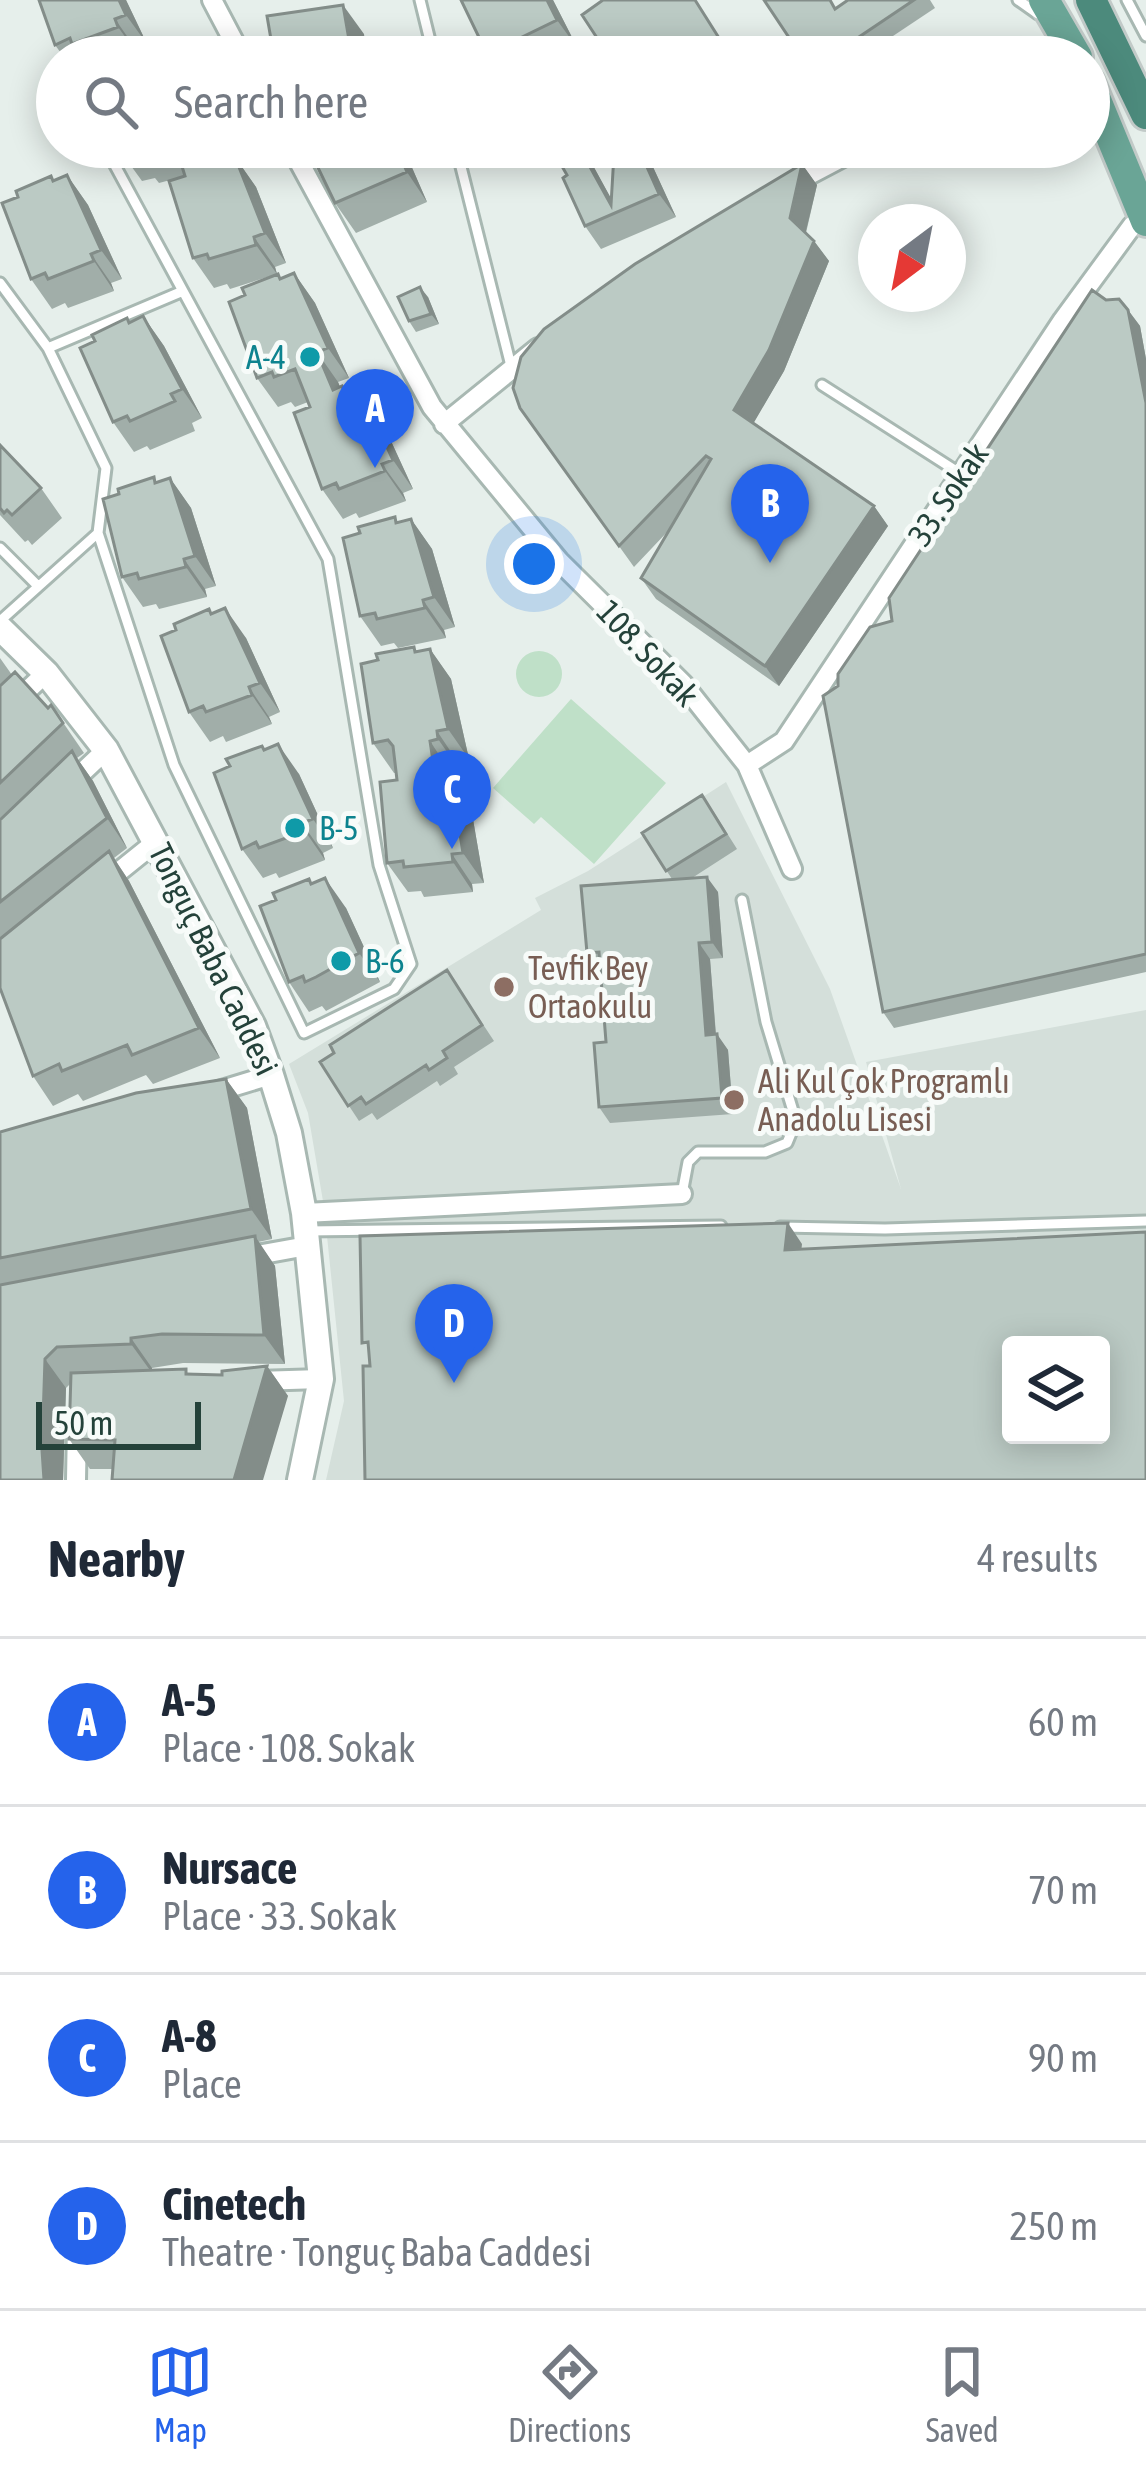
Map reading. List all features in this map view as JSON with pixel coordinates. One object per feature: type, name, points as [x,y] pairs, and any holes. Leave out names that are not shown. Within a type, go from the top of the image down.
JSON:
[{"type":"highway","points":[[1091,0],[1108,36]]},
{"type":"highway","points":[[1110,39],[1146,114]]},
{"type":"main road","points":[[1044,0],[1060,36]]},
{"type":"main road","points":[[1110,134],[1145,219]]},
{"type":"street","points":[[212,0],[231,36]]},
{"type":"street","name":"108. Sokak","points":[[303,168],[444,424],[559,561],[683,684],[747,765],[792,869]]},
{"type":"street","points":[[773,194],[822,168]]},
{"type":"street","name":"33. Sokak","points":[[747,765],[784,741],[1064,320],[1132,226],[1145,219]]},
{"type":"street","points":[[444,424],[548,341]]},
{"type":"street","name":"Tonguç Baba Caddesi","points":[[0,625],[46,673],[106,750],[254,1026],[272,1075],[289,1133],[305,1230],[321,1378],[300,1480]]},
{"type":"street","points":[[0,716],[46,673]]},
{"type":"street","points":[[60,793],[106,750]]},
{"type":"street","points":[[87,897],[157,841]]},
{"type":"street","points":[[187,1101],[272,1075]]},
{"type":"street","points":[[220,1262],[305,1230],[682,1194]]},
{"type":"street","points":[[233,1382],[321,1378]]},
{"type":"street","points":[[76,1480],[78,1412]]},
{"type":"lane","points":[[420,0],[429,36]]},
{"type":"lane","points":[[1018,0],[1054,36]]},
{"type":"lane","points":[[1126,0],[1146,37]]},
{"type":"lane","points":[[0,283],[48,348],[106,468],[98,533],[174,765],[304,1034],[394,989],[411,964],[379,865],[328,559],[116,168]]},
{"type":"lane","points":[[461,168],[511,366]]},
{"type":"lane","points":[[48,348],[183,291]]},
{"type":"lane","points":[[822,385],[961,474]]},
{"type":"lane","points":[[0,625],[98,533]]},
{"type":"lane","points":[[0,548],[38,585]]},
{"type":"lane","points":[[682,1194],[688,1162],[698,1152],[765,1152],[787,1143],[796,1121],[766,1022],[742,899]]},
{"type":"lane","points":[[774,1227],[885,1229],[1146,1221]]},
{"type":"lane","points":[[305,1230],[730,1226]]},
{"type":"shaded area","points":[[726,782],[830,989],[901,1189],[866,1062],[1146,1010],[1146,1480],[326,1480],[344,1401],[324,1207],[308,1113],[289,1064],[541,910],[535,898],[588,871]]},
{"type":"green space","points":[[539,651],[556,657],[562,674],[556,691],[539,697],[522,691],[516,674],[522,657]]},
{"type":"green space","points":[[571,699],[666,783],[594,864],[541,817],[534,824],[493,788]]},
{"type":"building","points":[[39,0],[119,0],[126,15],[115,19],[118,27],[94,36],[52,36]]},
{"type":"building","points":[[461,0],[547,0],[557,20],[524,36],[478,36]]},
{"type":"building","points":[[603,0],[695,0],[718,36],[596,36],[582,15]]},
{"type":"building","points":[[764,0],[830,0],[835,9],[848,0],[914,0],[860,36],[788,36]]},
{"type":"building","points":[[343,5],[348,36],[270,36],[267,16]]},
{"type":"building","points":[[183,168],[239,168],[265,233],[254,237],[256,245],[209,259],[207,254],[193,258],[169,181],[185,176]]},
{"type":"building","points":[[318,168],[405,168],[407,172],[335,203]]},
{"type":"building","points":[[563,168],[591,168],[611,205],[613,168],[647,168],[659,194],[585,226],[563,178],[567,175]]},
{"type":"building","points":[[801,168],[790,218],[814,241],[769,350],[734,410],[874,506],[765,666],[641,578],[711,459],[706,456],[619,546],[520,408],[513,388],[521,357],[544,329],[635,264]]},
{"type":"building","points":[[67,175],[101,250],[91,254],[94,261],[48,279],[45,273],[31,279],[2,203],[18,197],[16,191],[51,176],[53,181]]},
{"type":"building","points":[[294,273],[328,348],[317,352],[333,390],[358,385],[393,460],[382,464],[385,471],[339,489],[336,483],[322,489],[294,413],[310,407],[295,369],[257,378],[229,302],[245,295],[242,288]]},
{"type":"building","points":[[420,287],[431,314],[409,321],[398,297]]},
{"type":"building","points":[[1092,290],[1106,300],[1119,299],[1128,310],[1146,403],[1146,954],[883,1012],[823,696],[838,686],[838,674],[870,627],[892,621],[889,598]]},
{"type":"building","points":[[143,316],[182,389],[171,394],[175,401],[130,421],[127,416],[113,422],[80,348],[95,341],[92,335],[127,318],[129,323]]},
{"type":"building","points":[[0,445],[41,488],[12,515],[0,508]]},
{"type":"building","points":[[154,477],[155,483],[170,478],[195,556],[184,559],[186,567],[139,579],[137,573],[122,577],[103,499]]},
{"type":"building","points":[[395,517],[396,523],[411,519],[434,597],[423,600],[425,608],[377,619],[375,613],[360,616],[343,538],[360,533],[358,527]]},
{"type":"building","points":[[225,608],[260,683],[249,687],[252,695],[206,712],[203,706],[189,712],[161,636],[176,630],[174,624],[209,609],[211,614]]},
{"type":"building","points":[[414,647],[415,652],[430,649],[448,729],[437,731],[438,739],[430,741],[435,774],[450,772],[463,853],[452,854],[453,862],[404,867],[403,861],[387,863],[380,782],[397,780],[393,746],[388,740],[373,743],[361,664],[378,660],[376,654]]},
{"type":"building","points":[[15,672],[63,723],[0,783],[0,686]]},
{"type":"building","points":[[278,744],[313,819],[302,823],[305,831],[259,848],[256,842],[242,849],[214,773],[230,766],[226,759]]},
{"type":"building","points":[[72,751],[107,818],[0,902],[0,820]]},
{"type":"building","points":[[702,795],[726,834],[666,871],[642,833]]},
{"type":"building","points":[[109,851],[199,1028],[132,1055],[127,1045],[62,1071],[59,1064],[33,1076],[0,988],[0,939]]},
{"type":"building","points":[[707,877],[712,942],[699,943],[706,1035],[717,1034],[722,1098],[599,1107],[594,1043],[606,1042],[599,952],[587,953],[581,886]]},
{"type":"building","points":[[325,878],[359,953],[305,982],[303,976],[289,982],[260,906],[276,900],[273,893]]},
{"type":"building","points":[[447,970],[482,1025],[443,1051],[447,1058],[429,1070],[426,1065],[366,1104],[361,1097],[348,1106],[320,1062],[334,1053],[330,1045]]},
{"type":"building","points":[[226,1079],[251,1209],[0,1258],[0,1132],[136,1093]]},
{"type":"building","points":[[788,1223],[785,1250],[1146,1232],[1146,1480],[365,1480],[363,1366],[370,1366],[368,1342],[362,1343],[360,1236]]},
{"type":"building","points":[[255,1236],[264,1335],[162,1334],[131,1338],[131,1344],[57,1347],[45,1359],[44,1480],[0,1480],[0,1285]]},
{"type":"building","points":[[267,1366],[234,1480],[112,1480],[115,1440],[69,1439],[71,1373],[186,1369],[186,1374],[222,1375],[222,1371]]},
{"type":"place","name":"A-4","points":[[310,357]]},
{"type":"place","name":"A-5","points":[[375,468]]},
{"type":"place","name":"Nursace","points":[[770,563]]},
{"type":"place","name":"B-5","points":[[295,828]]},
{"type":"place","name":"A-8","points":[[452,849]]},
{"type":"place","name":"B-6","points":[[341,961]]},
{"type":"place","name":"Tevfik Bey Ortaokulu","points":[[504,987]]},
{"type":"place","name":"Ali Kul Çok Programlı Anadolu Lisesi","points":[[734,1100]]},
{"type":"place","name":"Cinetech","points":[[454,1383]]}]
